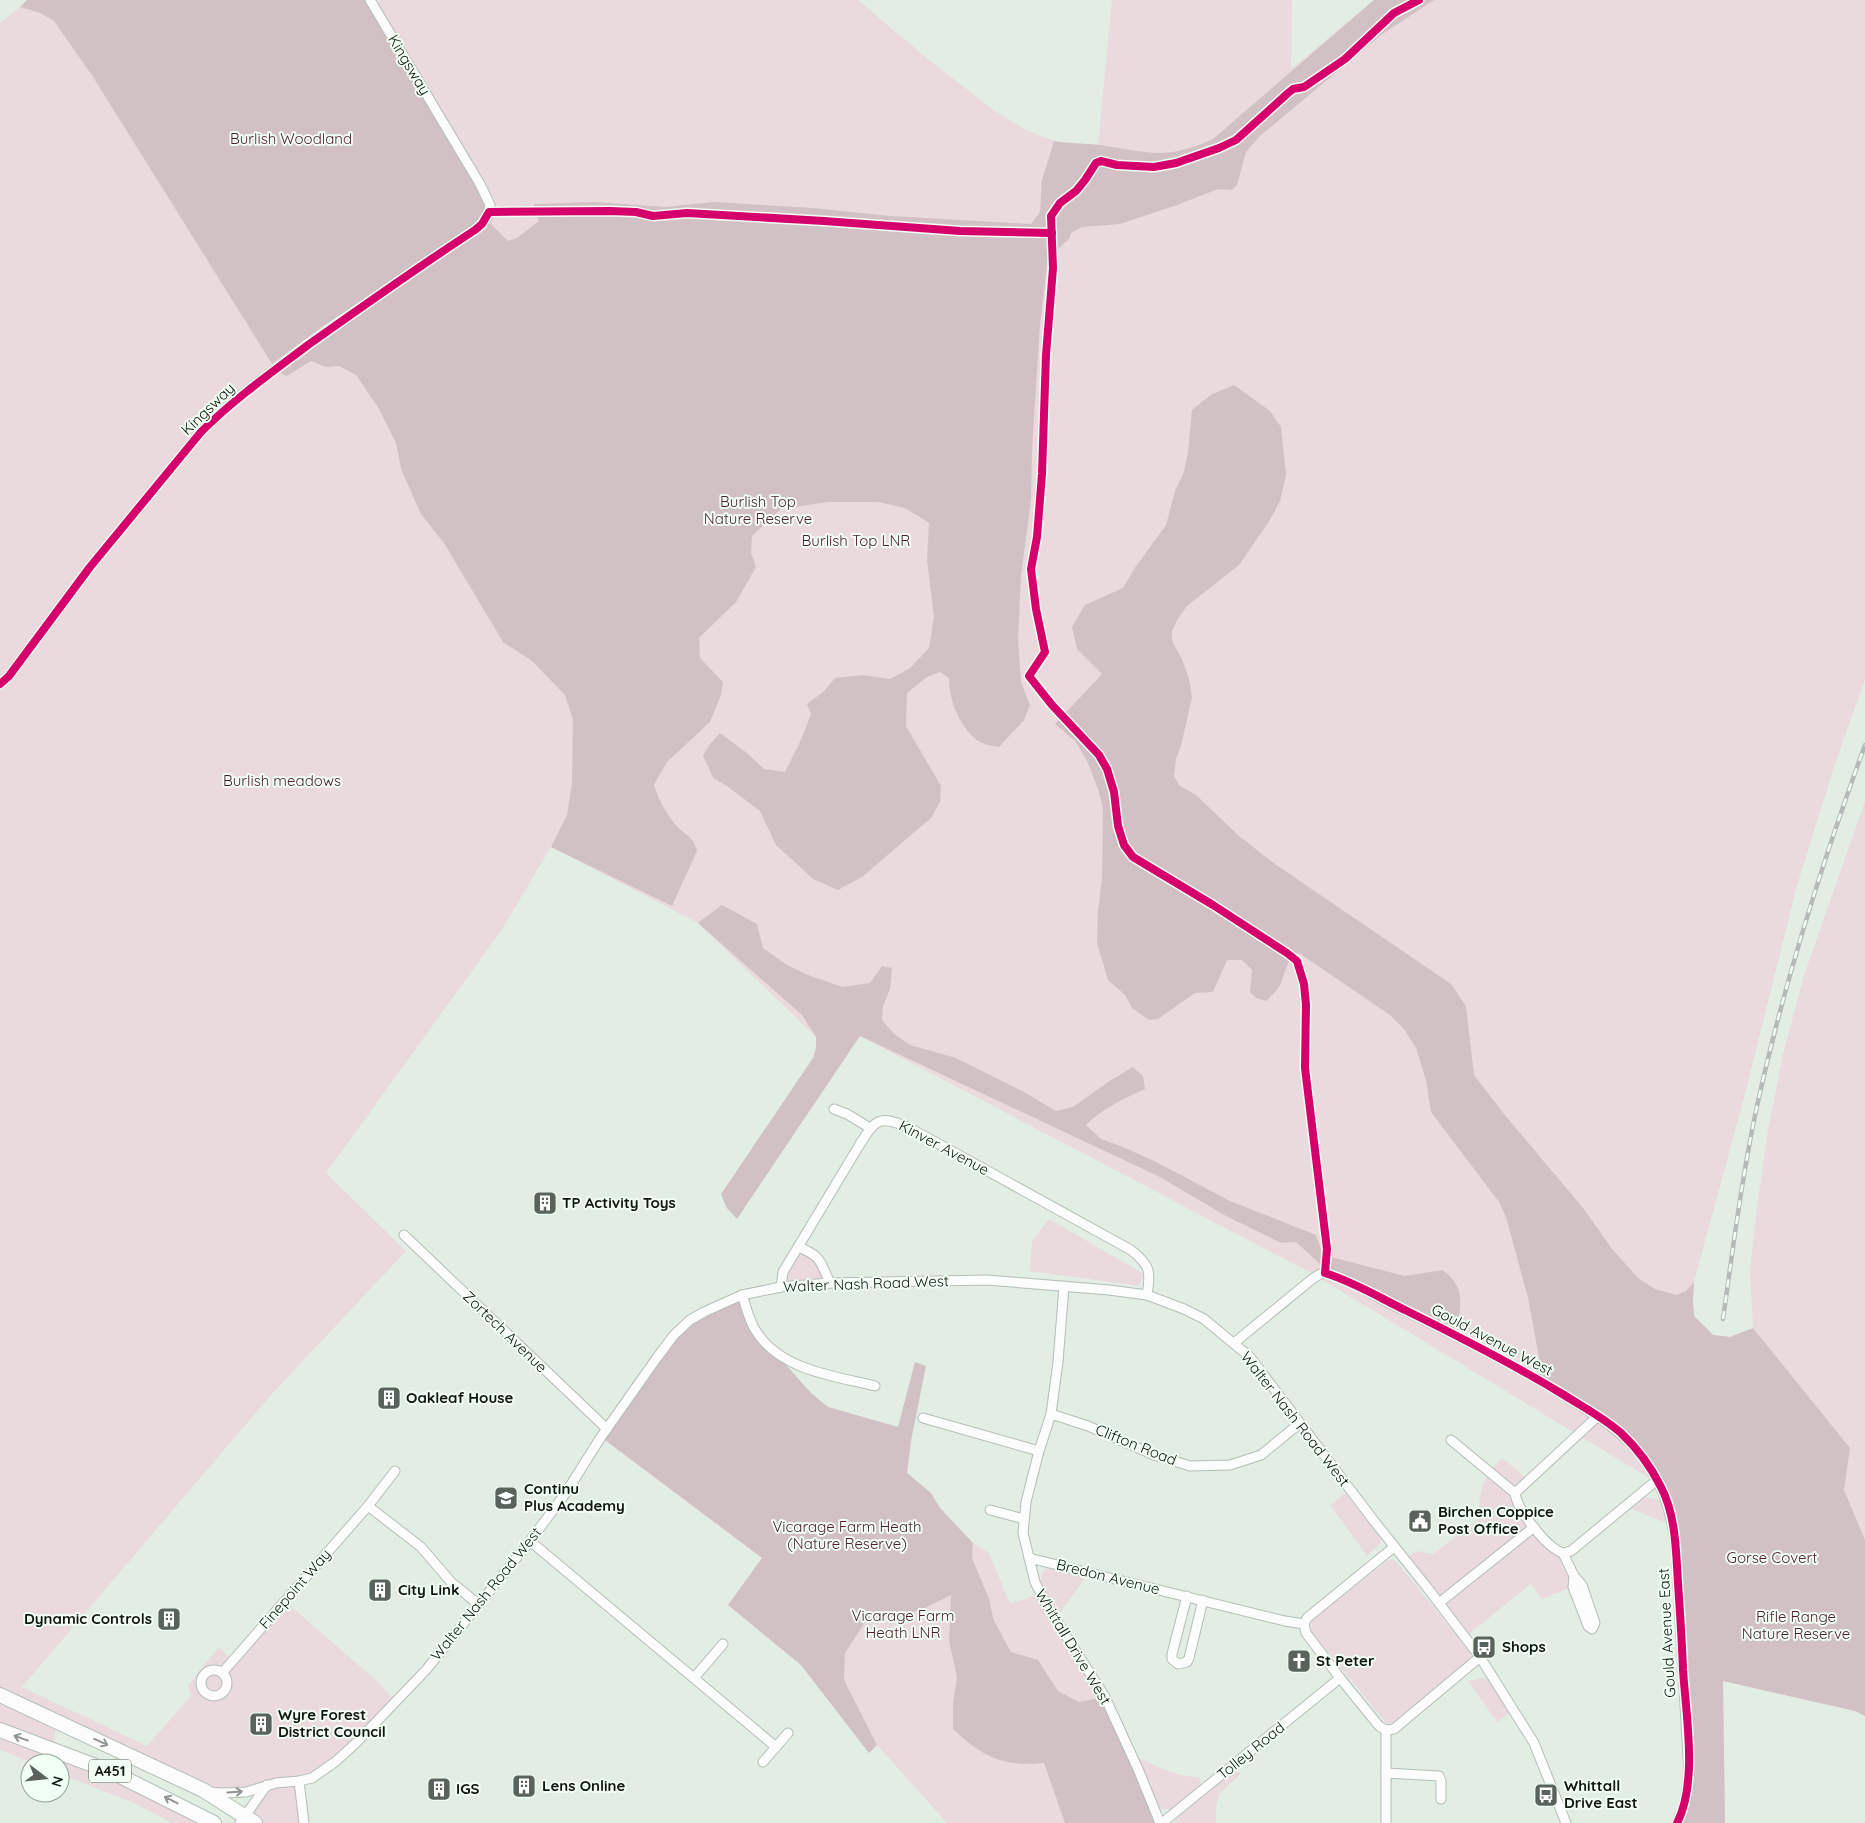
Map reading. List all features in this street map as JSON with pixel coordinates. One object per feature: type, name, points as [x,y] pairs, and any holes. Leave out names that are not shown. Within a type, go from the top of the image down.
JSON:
[{"type":"main road","name":"A451","points":[[0,1695],[203,1790],[247,1821]]},
{"type":"main road","name":"A451","points":[[0,1730],[114,1773],[214,1823]]},
{"type":"street","name":"Kingsway","points":[[0,684],[9,676],[90,567],[201,432],[214,419],[274,370],[475,230],[487,218],[490,206],[480,184],[371,0]]},
{"type":"street","points":[[781,1287],[783,1272],[870,1128],[846,1114],[834,1110]]},
{"type":"street","name":"Kinver Avenue","points":[[870,1128],[879,1121],[884,1120],[908,1127],[1131,1250],[1144,1260],[1148,1266],[1150,1278],[1147,1295]]},
{"type":"street","name":"Zortech Avenue","points":[[404,1235],[607,1429]]},
{"type":"street","points":[[798,1247],[814,1254],[820,1260],[830,1283]]},
{"type":"street","name":"Gould Avenue West","points":[[1234,1343],[1311,1280],[1318,1275],[1325,1274],[1354,1285],[1540,1380],[1598,1416],[1621,1433],[1636,1448]]},
{"type":"street","name":"Walter Nash Road West","points":[[203,1790],[221,1793],[246,1792],[276,1783],[299,1782],[320,1773],[356,1743],[426,1670],[530,1541],[565,1494],[607,1429],[674,1335],[690,1320],[742,1295],[781,1287],[830,1283],[987,1280],[1147,1295],[1204,1319],[1250,1357],[1480,1657],[1534,1743],[1565,1823]]},
{"type":"street","name":"Whittall Drive West","points":[[1064,1286],[1058,1362],[1051,1414],[1026,1502],[1023,1533],[1034,1582],[1047,1606],[1105,1696],[1161,1823]]},
{"type":"street","points":[[742,1295],[755,1330],[777,1354],[805,1368],[875,1386]]},
{"type":"street","name":"Clifton Road","points":[[1051,1414],[1088,1426],[1154,1455],[1190,1466],[1230,1465],[1262,1455],[1300,1423]]},
{"type":"street","points":[[1515,1493],[1598,1416]]},
{"type":"street","points":[[923,1418],[1039,1451]]},
{"type":"street","points":[[1451,1440],[1515,1493],[1516,1501],[1534,1527],[1556,1551],[1563,1553],[1571,1551],[1657,1480]]},
{"type":"street","name":"Gould Avenue East","points":[[1636,1448],[1647,1462],[1666,1497],[1674,1532],[1689,1776],[1685,1804],[1677,1823]]},
{"type":"street","name":"Finepoint Way","points":[[222,1673],[368,1506],[395,1471]]},
{"type":"street","points":[[368,1506],[420,1547],[451,1582],[478,1604]]},
{"type":"street","points":[[990,1510],[1024,1519]]},
{"type":"street","points":[[1439,1603],[1534,1527]]},
{"type":"street","points":[[530,1541],[776,1747]]},
{"type":"street","points":[[1394,1547],[1307,1618],[1304,1624],[1306,1633],[1340,1678],[1379,1726],[1386,1730],[1394,1729],[1480,1657]]},
{"type":"street","points":[[1563,1553],[1574,1576],[1582,1585],[1595,1623],[1592,1629],[1588,1626],[1573,1587],[1574,1576]]},
{"type":"street","name":"Bredon Avenue","points":[[1028,1558],[1285,1621],[1304,1624]]},
{"type":"street","points":[[1187,1596],[1172,1654],[1172,1659],[1178,1664],[1187,1662],[1189,1658],[1204,1600]]},
{"type":"street","points":[[694,1678],[723,1644]]},
{"type":"street","name":"Tolley Road","points":[[1161,1823],[1340,1678]]},
{"type":"street","points":[[1386,1730],[1386,1823]]},
{"type":"street","points":[[764,1762],[788,1733]]},
{"type":"street","points":[[1386,1773],[1439,1776],[1441,1781],[1441,1799]]},
{"type":"street","points":[[299,1782],[304,1823]]},
{"type":"street","points":[[247,1821],[267,1785]]},
{"type":"green space","name":"Burlish Woodland","points":[[27,0],[365,0],[476,185],[487,207],[485,212],[466,230],[322,327],[272,364],[93,77],[54,21],[40,13],[20,7]]},
{"type":"green space","points":[[381,0],[858,0],[929,60],[995,111],[1026,130],[1054,141],[1098,145],[1112,0],[1292,0],[1291,69],[1374,0],[1865,0],[1865,680],[1835,764],[1796,889],[1744,1098],[1694,1282],[1693,1302],[1694,1316],[1714,1335],[1730,1337],[1753,1328],[1750,1271],[1756,1214],[1768,1130],[1783,1054],[1804,975],[1865,801],[1865,1716],[1855,1711],[1723,1681],[1725,1823],[1682,1823],[1692,1786],[1693,1769],[1686,1653],[1664,1487],[1311,1273],[860,1036],[846,1056],[816,1037],[698,923],[551,847],[501,931],[326,1173],[406,1251],[271,1395],[22,1687],[147,1746],[191,1696],[188,1685],[219,1647],[233,1660],[285,1601],[377,1681],[396,1701],[335,1762],[299,1781],[304,1823],[255,1823],[245,1816],[266,1786],[221,1793],[56,1722],[53,1749],[62,1753],[20,1753],[20,1758],[0,1750],[0,23],[20,7],[40,13],[54,21],[93,77],[272,364],[280,373],[489,223],[490,205],[495,205],[492,196],[376,3]]},
{"type":"green space","name":"Burlish Top Nature Reserve","points":[[1374,0],[1434,0],[1381,35],[1260,136],[1246,152],[1237,185],[1232,190],[1218,189],[1120,224],[1082,227],[1071,233],[1069,239],[1048,258],[1040,324],[1032,450],[1031,500],[1021,576],[1018,639],[1021,682],[1030,705],[1024,720],[999,747],[980,742],[967,730],[957,714],[951,696],[949,678],[940,672],[927,677],[907,693],[906,726],[941,786],[940,802],[931,818],[862,877],[838,890],[813,879],[776,845],[760,811],[713,778],[703,755],[720,733],[747,753],[764,769],[785,772],[811,714],[807,704],[823,692],[835,678],[863,675],[890,679],[910,668],[929,648],[934,617],[927,560],[929,523],[905,508],[878,502],[828,502],[781,509],[752,536],[751,553],[756,567],[736,602],[699,638],[700,658],[723,682],[721,695],[710,722],[667,762],[654,785],[668,815],[678,828],[694,842],[697,851],[672,906],[551,847],[567,815],[572,783],[573,720],[565,695],[532,661],[503,642],[444,543],[421,514],[401,469],[396,443],[379,409],[356,375],[339,366],[326,367],[311,361],[287,376],[280,373],[375,304],[480,232],[490,223],[508,241],[517,238],[539,221],[534,204],[595,202],[665,207],[714,202],[813,208],[890,216],[1031,224],[1040,212],[1042,180],[1054,141],[1156,153],[1182,150],[1213,139]]},
{"type":"green space","points":[[1234,385],[1270,411],[1281,427],[1286,475],[1280,501],[1270,520],[1239,565],[1187,606],[1172,631],[1172,641],[1182,659],[1189,679],[1192,697],[1181,746],[1176,759],[1174,776],[1180,786],[1196,795],[1238,835],[1275,864],[1451,984],[1466,1006],[1474,1075],[1504,1114],[1583,1208],[1613,1250],[1638,1278],[1655,1289],[1677,1295],[1686,1291],[1694,1282],[1694,1316],[1713,1335],[1730,1337],[1753,1328],[1850,1448],[1844,1490],[1865,1540],[1865,1716],[1855,1711],[1723,1681],[1725,1823],[1682,1823],[1692,1786],[1693,1769],[1678,1534],[1660,1477],[1650,1459],[1629,1435],[1617,1425],[1543,1379],[1528,1298],[1506,1217],[1499,1202],[1431,1112],[1426,1080],[1416,1048],[1404,1029],[1390,1015],[1299,953],[1291,958],[1279,987],[1266,1001],[1256,998],[1250,992],[1252,970],[1242,960],[1227,960],[1213,992],[1195,993],[1158,1019],[1149,1020],[1132,1008],[1125,995],[1108,980],[1097,943],[1102,878],[1103,809],[1098,789],[1087,761],[1075,741],[1055,724],[1102,674],[1077,649],[1072,627],[1085,605],[1123,588],[1134,569],[1166,525],[1175,491],[1184,472],[1192,410],[1212,394]]},
{"type":"green space","points":[[722,905],[757,924],[763,948],[787,965],[808,975],[842,987],[870,983],[882,966],[892,968],[890,989],[883,1006],[882,1020],[894,1034],[910,1045],[956,1058],[1022,1091],[1056,1111],[1073,1107],[1133,1067],[1143,1076],[1145,1089],[1106,1109],[1086,1125],[1101,1139],[1156,1162],[1230,1201],[1316,1235],[1323,1255],[1405,1276],[1443,1270],[1451,1277],[1459,1291],[1460,1306],[1457,1332],[1319,1263],[1296,1242],[1281,1243],[1226,1216],[1160,1177],[860,1036],[737,1219],[726,1207],[721,1194],[813,1058],[816,1048],[816,1037],[802,1015],[698,923]]},
{"type":"green space","points":[[1049,1219],[1144,1274],[1139,1286],[1030,1271],[1032,1242]]},
{"type":"green space","points":[[798,1247],[808,1251],[830,1283],[783,1286],[783,1272]]},
{"type":"green space","name":"Vicarage Farm Heath (Nature Reserve)","points":[[742,1295],[755,1330],[811,1393],[828,1407],[898,1427],[915,1362],[926,1366],[911,1441],[907,1473],[931,1493],[940,1508],[973,1543],[972,1558],[989,1599],[994,1621],[1011,1652],[1038,1660],[1058,1691],[1079,1702],[1105,1697],[1160,1823],[1065,1823],[1044,1763],[1016,1763],[994,1758],[974,1747],[953,1729],[953,1703],[957,1677],[949,1641],[951,1595],[925,1608],[897,1618],[866,1621],[845,1653],[844,1680],[877,1745],[869,1753],[801,1665],[728,1605],[762,1558],[601,1437],[690,1320]]},
{"type":"green space","name":"Vicarage Farm Heath LNR","points":[[811,1393],[828,1407],[898,1427],[911,1441],[907,1473],[931,1493],[940,1508],[973,1543],[989,1553],[1010,1604],[1036,1595],[1105,1696],[1156,1823],[947,1823],[877,1745],[869,1753],[801,1665],[728,1605],[762,1558],[609,1443]]},
{"type":"green space","points":[[1502,1458],[1529,1480],[1515,1493],[1534,1527],[1563,1553],[1595,1623],[1573,1587],[1542,1599],[1531,1584],[1465,1637],[1406,1560],[1416,1551],[1433,1554],[1478,1519],[1482,1486],[1489,1473]]},
{"type":"green space","points":[[1345,1493],[1381,1537],[1380,1544],[1367,1556],[1330,1505]]},
{"type":"green space","points":[[1644,1497],[1660,1500],[1667,1523],[1631,1509]]},
{"type":"green space","points":[[1390,1559],[1396,1561],[1470,1652],[1471,1657],[1468,1662],[1396,1723],[1386,1723],[1311,1631],[1312,1620]]},
{"type":"green space","points":[[1048,1567],[1087,1575],[1058,1616],[1041,1585],[1043,1572]]},
{"type":"green space","points":[[1483,1678],[1491,1681],[1510,1713],[1497,1722],[1468,1681]]},
{"type":"green space","points":[[70,1757],[214,1823],[172,1823],[136,1804],[70,1778]]},
{"type":"green space","points":[[1136,1757],[1175,1773],[1199,1777],[1202,1787],[1175,1809],[1161,1809],[1156,1805]]},
{"type":"green space","points":[[1235,1771],[1241,1774],[1220,1794],[1216,1823],[1175,1823],[1176,1819]]},
{"type":"railway","points":[[1723,1319],[1747,1159],[1757,1106],[1779,1014],[1805,924],[1865,745]]},
{"type":"cycle path","points":[[1419,0],[1394,13],[1345,59],[1304,87],[1293,89],[1236,140],[1176,163],[1154,167],[1117,165],[1101,161],[1096,163],[1076,191],[1060,203],[1051,216],[1053,268],[1046,355],[1042,474],[1037,537],[1031,569],[1036,609],[1045,652],[1029,676],[1052,705],[1099,755],[1107,769],[1114,792],[1118,826],[1124,845],[1133,857],[1213,905],[1297,961],[1304,984],[1306,1005],[1305,1068],[1327,1249],[1325,1273],[1357,1286],[1467,1341],[1525,1372],[1593,1413],[1627,1439],[1643,1458],[1657,1480],[1670,1510],[1674,1534],[1688,1728],[1689,1769],[1687,1789],[1677,1823]]},
{"type":"cycle path","points":[[0,684],[9,676],[90,567],[201,432],[240,397],[308,345],[475,230],[482,224],[489,212],[610,211],[636,212],[653,216],[687,213],[960,231],[1052,233]]},
{"type":"place","name":"TP Activity Toys","points":[[545,1203]]},
{"type":"place","name":"Oakleaf House","points":[[389,1398]]},
{"type":"place","name":"Continu Plus Academy","points":[[506,1498]]},
{"type":"place","name":"Birchen Coppice Post Office","points":[[1420,1521]]},
{"type":"place","name":"City Link","points":[[380,1590]]},
{"type":"place","name":"Dynamic Controls","points":[[169,1619]]},
{"type":"place","name":"Shops","points":[[1484,1647]]},
{"type":"place","name":"St Peter","points":[[1299,1661]]},
{"type":"place","name":"Wyre Forest District Council","points":[[261,1724]]},
{"type":"place","name":"Lens Online","points":[[524,1786]]},
{"type":"place","name":"IGS","points":[[439,1789]]},
{"type":"place","name":"Whittall Drive East","points":[[1546,1795]]},
{"type":"park label","name":"Burlish Top LNR","points":[[856,541]]},
{"type":"park label","name":"Burlish meadows","points":[[282,781]]},
{"type":"park label","name":"Gorse Covert","points":[[1772,1558]]},
{"type":"park label","name":"Rifle Range Nature Reserve","points":[[1796,1626]]}]
